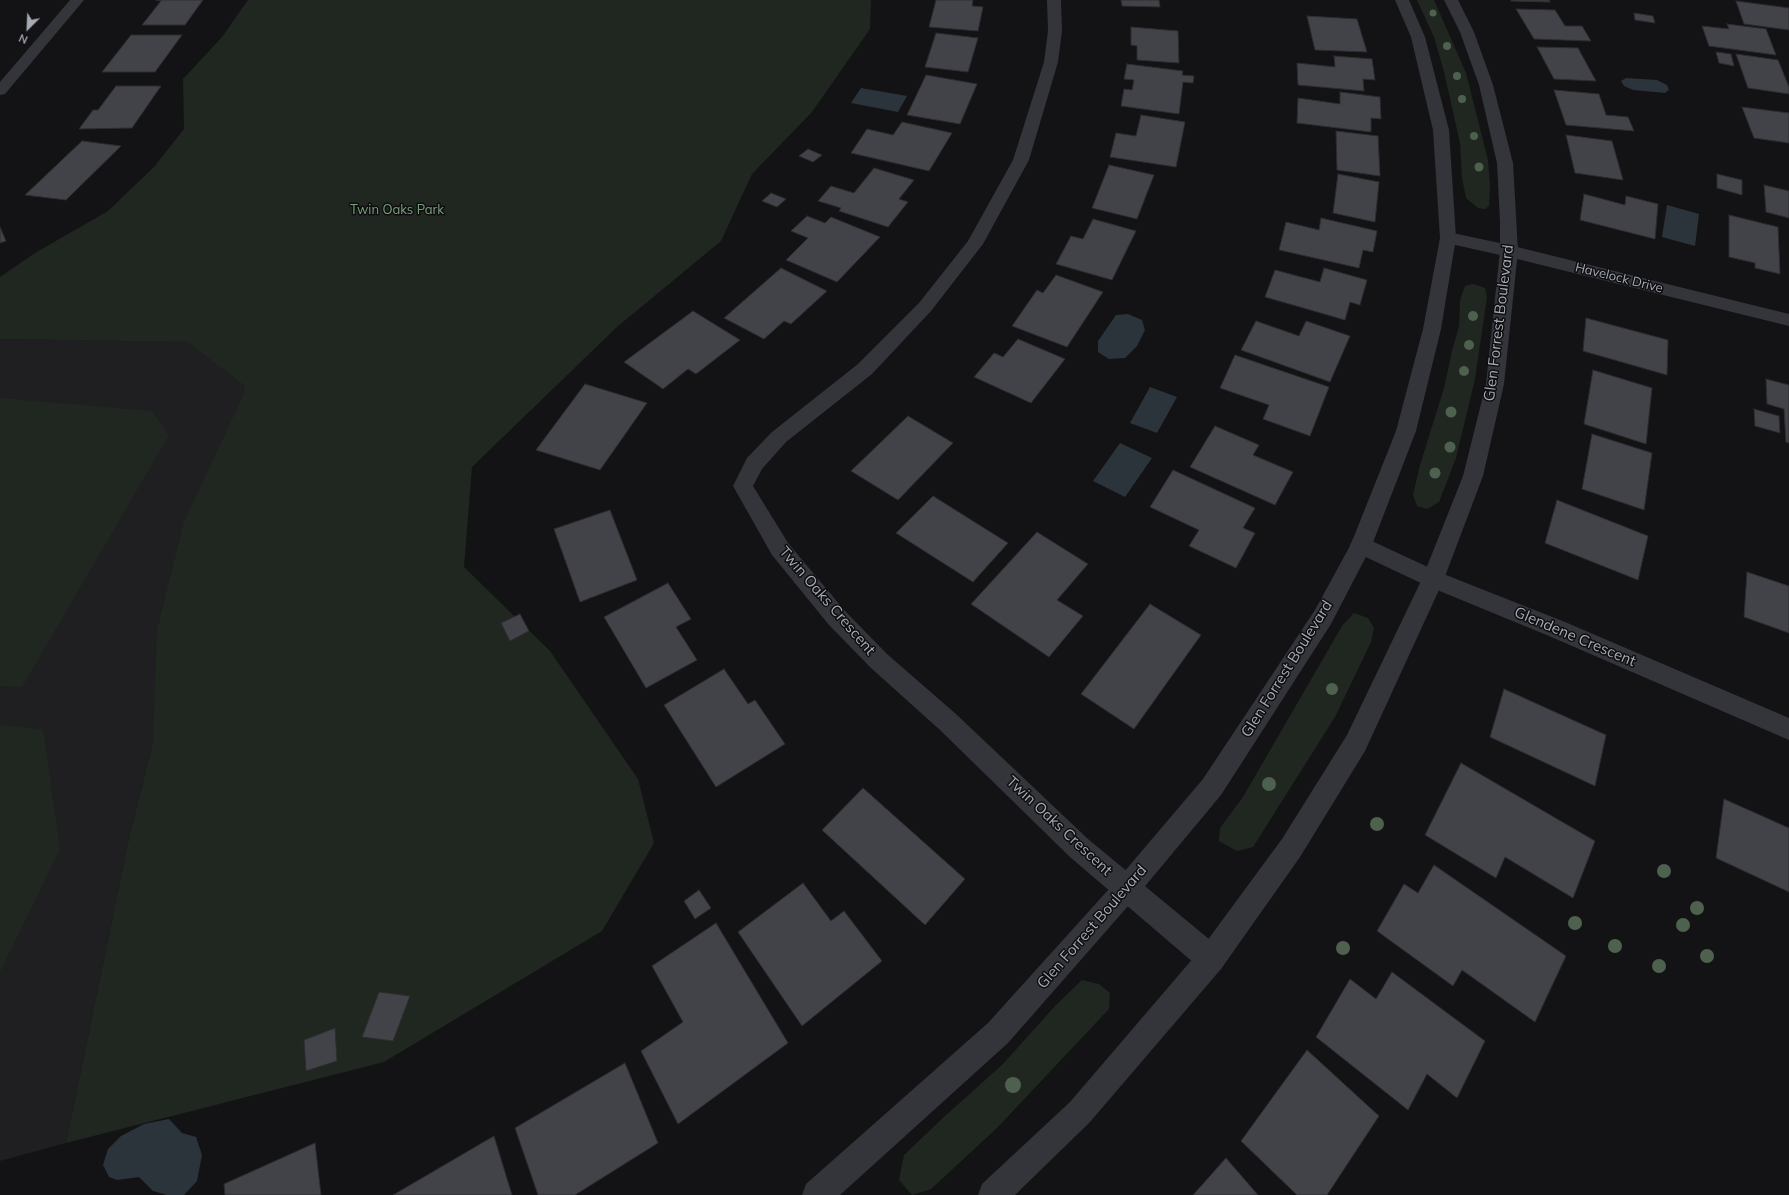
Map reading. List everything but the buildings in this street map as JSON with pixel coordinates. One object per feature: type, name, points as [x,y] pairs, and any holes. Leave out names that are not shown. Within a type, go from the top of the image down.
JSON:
[{"type":"street","points":[[0,91],[77,0]]},
{"type":"street","name":"Twin Oaks Crescent","points":[[1054,0],[1054,31],[1051,62],[1021,160],[975,244],[925,307],[865,369],[779,437],[754,464],[743,486],[780,549],[837,618],[879,661],[948,722],[1079,848],[1210,959]]},
{"type":"street","name":"Glen Forrest Boulevard","points":[[817,1195],[998,1033],[1127,888],[1212,787],[1323,617],[1361,544],[1406,431],[1432,329],[1448,238],[1441,130],[1418,37],[1402,0]]},
{"type":"street","name":"Glen Forrest Boulevard","points":[[994,1195],[1080,1112],[1210,959],[1291,848],[1356,743],[1433,579],[1474,476],[1495,384],[1509,251],[1504,163],[1496,125],[1486,85],[1467,32],[1451,0]]},
{"type":"street","name":"Havelock Drive","points":[[1448,238],[1509,251],[1789,320]]},
{"type":"street","name":"Glendene Crescent","points":[[1361,544],[1433,579],[1557,629],[1789,729]]},
{"type":"shaded area","points":[[1626,78],[1657,80],[1667,85],[1669,90],[1665,93],[1633,90],[1624,86],[1621,81]]},
{"type":"shaded area","points":[[861,88],[907,96],[898,112],[851,103]]},
{"type":"shaded area","points":[[1667,205],[1699,214],[1695,246],[1662,237]]},
{"type":"shaded area","points":[[1128,314],[1142,320],[1145,330],[1137,346],[1125,358],[1109,359],[1098,352],[1098,341],[1116,315]]},
{"type":"shaded area","points":[[0,339],[212,342],[251,365],[204,537],[129,838],[66,1143],[0,1161]]},
{"type":"shaded area","points":[[1150,387],[1177,397],[1157,433],[1130,423]]},
{"type":"shaded area","points":[[1120,443],[1152,458],[1125,497],[1093,481]]},
{"type":"shaded area","points":[[169,1119],[182,1133],[196,1137],[202,1155],[197,1181],[184,1195],[167,1195],[153,1191],[139,1177],[117,1180],[109,1177],[103,1165],[108,1149],[121,1136],[144,1124]]},
{"type":"green space","name":"Twin Oaks Park","points":[[248,0],[871,0],[870,29],[812,112],[752,174],[721,241],[617,327],[472,467],[464,567],[550,651],[638,779],[654,843],[602,931],[384,1062],[66,1143],[129,838],[153,742],[157,631],[184,522],[242,398],[245,386],[188,342],[0,339],[0,277],[35,253],[108,211],[154,167],[184,129],[183,79],[222,37]]},
{"type":"green space","points":[[1417,0],[1434,0],[1466,73],[1488,160],[1490,186],[1489,206],[1485,209],[1478,208],[1466,198],[1462,178],[1460,143],[1444,72],[1434,37]]},
{"type":"green space","points":[[1473,284],[1485,288],[1487,297],[1475,379],[1456,458],[1439,502],[1427,509],[1417,506],[1413,495],[1420,465],[1444,388],[1459,326],[1460,300],[1465,286]]},
{"type":"green space","points":[[0,398],[151,411],[169,435],[22,687],[0,686]]},
{"type":"green space","points":[[1354,613],[1368,618],[1374,628],[1371,642],[1335,717],[1253,847],[1237,851],[1219,841],[1220,828],[1243,797],[1342,626]]},
{"type":"green space","points":[[0,725],[43,729],[60,849],[0,972]]},
{"type":"green space","points":[[1082,980],[1099,984],[1110,993],[1109,1009],[997,1128],[931,1189],[912,1195],[899,1180],[904,1155],[1003,1064],[1055,1006]]}]
